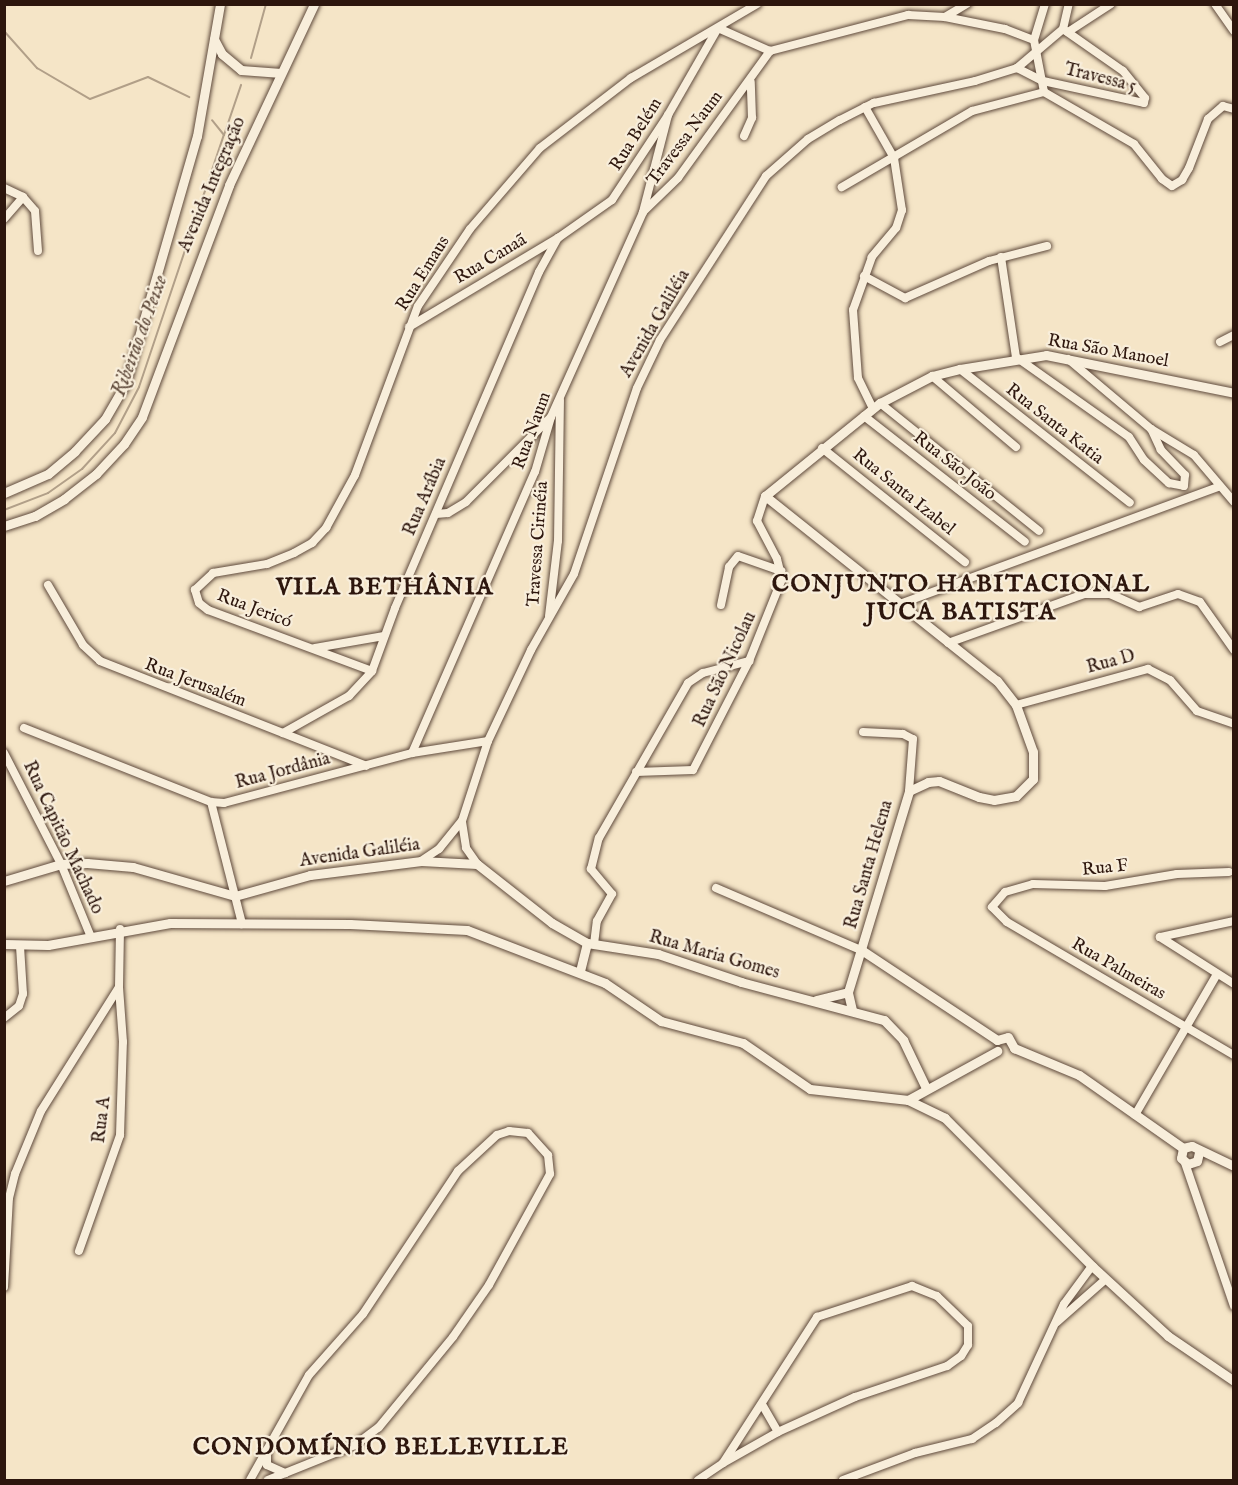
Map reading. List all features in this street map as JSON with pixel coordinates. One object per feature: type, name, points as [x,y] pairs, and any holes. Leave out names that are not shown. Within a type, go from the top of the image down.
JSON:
[{"type":"street","name":"Avenida Integração","points":[[4,493],[48,474],[75,451],[105,419],[124,385],[194,147],[220,4]]},
{"type":"street","name":"Avenida Integração","points":[[4,526],[35,516],[88,481],[124,444],[142,417],[200,256],[280,73],[314,4]]},
{"type":"street","name":"Rua Emaus","points":[[195,590],[213,573],[267,564],[294,553],[312,543],[327,528],[356,475],[418,306],[456,248],[540,148],[632,78],[697,36],[718,28],[757,4]]},
{"type":"street","points":[[903,4],[908,15]]},
{"type":"street","points":[[945,17],[967,4]]},
{"type":"street","points":[[1044,92],[1034,40],[1045,4]]},
{"type":"street","points":[[1066,31],[1069,4]]},
{"type":"street","name":"Avenida Galiléia","points":[[462,821],[488,741],[548,620],[574,574],[637,388],[660,340],[766,176],[808,139],[865,107],[1017,68],[1066,31],[1111,4]]},
{"type":"street","points":[[1215,4],[1233,31]]},
{"type":"street","points":[[718,28],[770,51],[908,15],[945,17],[1005,29],[1034,40]]},
{"type":"street","name":"Rua Belém","points":[[558,238],[612,200],[668,115],[718,28]]},
{"type":"street","name":"Travessa 5","points":[[1043,81],[1138,104],[1145,102],[1123,71],[1066,31]]},
{"type":"street","points":[[214,39],[222,54],[241,70],[280,73]]},
{"type":"street","name":"Travessa Naum","points":[[643,212],[678,178],[723,113],[751,82],[770,51]]},
{"type":"street","points":[[1017,68],[1043,81]]},
{"type":"street","name":"Travessa Naum","points":[[744,136],[752,118],[751,82]]},
{"type":"street","points":[[842,187],[972,111],[1044,92],[1134,144],[1162,179],[1172,186],[1182,180],[1190,168],[1208,119],[1222,106],[1233,109]]},
{"type":"street","points":[[865,107],[894,158],[900,188],[900,221],[879,247],[864,276],[852,322],[858,378],[877,406]]},
{"type":"street","name":"Rua Naum","points":[[412,753],[535,472],[551,417],[643,212],[668,115]]},
{"type":"street","points":[[4,188],[23,197],[35,211],[40,232],[38,251]]},
{"type":"street","points":[[4,219],[23,197]]},
{"type":"street","name":"Rua Canaã","points":[[409,327],[558,238]]},
{"type":"street","name":"Rua Arábia","points":[[283,733],[349,696],[372,671],[384,636],[539,272],[558,238]]},
{"type":"street","points":[[864,276],[905,298],[1001,257],[1047,246]]},
{"type":"street","points":[[1001,257],[1016,357],[1129,437],[1144,460],[1169,483],[1184,486],[1185,475],[1161,450],[1151,429]]},
{"type":"street","points":[[1220,342],[1233,335]]},
{"type":"street","name":"Rua São Manoel","points":[[765,496],[877,406],[932,376],[960,369],[1016,357],[1068,358],[1233,393]]},
{"type":"street","points":[[1068,358],[1151,429],[1194,455],[1218,487],[1233,502]]},
{"type":"street","name":"Rua Santa Katia","points":[[960,369],[1130,503]]},
{"type":"street","points":[[932,376],[1016,447]]},
{"type":"street","name":"Travessa Cirinéia","points":[[548,620],[558,541],[561,398]]},
{"type":"street","name":"Rua São João","points":[[877,406],[1039,531]]},
{"type":"street","name":"Rua São João","points":[[864,416],[1025,542]]},
{"type":"street","points":[[436,514],[448,513],[466,502],[551,417]]},
{"type":"street","name":"Rua Santa Izabel","points":[[822,448],[965,562]]},
{"type":"street","points":[[897,605],[1218,487]]},
{"type":"street","points":[[765,496],[756,521],[781,571]]},
{"type":"street","name":"Rua Santa Helena","points":[[765,496],[897,605],[997,681],[1016,705],[1036,768],[1033,779],[1016,796],[987,798],[939,781],[909,791],[863,951],[848,992]]},
{"type":"street","points":[[722,605],[729,567],[738,556],[781,571]]},
{"type":"street","name":"Rua São Nicolau","points":[[636,772],[693,770],[749,661],[780,588],[781,571]]},
{"type":"street","name":"Rua Jerusalém","points":[[48,585],[83,645],[100,661],[366,766]]},
{"type":"street","name":"Rua Jericó","points":[[195,590],[199,603],[208,610],[372,671]]},
{"type":"street","points":[[948,643],[1084,594],[1110,594],[1139,607],[1178,594],[1200,602],[1233,650]]},
{"type":"street","points":[[313,649],[384,636]]},
{"type":"street","points":[[580,971],[597,921],[612,894],[593,875],[592,860],[599,838],[688,683],[703,674],[749,661]]},
{"type":"street","name":"Rua D","points":[[1016,705],[1148,669],[1170,680],[1197,711],[1233,724]]},
{"type":"street","name":"Rua Jordânia","points":[[24,728],[212,802],[248,799],[412,753],[488,741]]},
{"type":"street","points":[[863,732],[903,734],[913,739],[909,791]]},
{"type":"street","name":"Rua Capitão Machado","points":[[4,753],[61,864],[91,937]]},
{"type":"street","points":[[212,802],[243,924]]},
{"type":"street","points":[[421,861],[439,849],[462,821]]},
{"type":"street","points":[[462,821],[466,848],[477,864]]},
{"type":"street","name":"Avenida Galiléia","points":[[235,896],[310,874],[421,861],[477,864]]},
{"type":"street","points":[[4,881],[61,864],[133,867],[235,896]]},
{"type":"street","name":"Rua Maria Gomes","points":[[477,864],[543,917],[591,944],[658,954],[814,1001],[872,1015],[892,1027],[903,1040],[926,1088]]},
{"type":"street","name":"Rua F","points":[[992,907],[1005,892],[1033,884],[1105,886],[1177,874],[1229,872]]},
{"type":"street","points":[[716,888],[863,951],[997,1040],[1008,1037],[1014,1048],[1079,1075],[1183,1148],[1192,1146],[1199,1152],[1233,1166]]},
{"type":"street","name":"Rua Palmeiras","points":[[992,907],[1007,922],[1233,1055]]},
{"type":"street","points":[[1233,921],[1161,935],[1164,942],[1233,984]]},
{"type":"street","points":[[4,944],[20,946],[91,937],[120,929],[170,923],[467,930],[580,971],[605,983],[661,1021],[743,1043],[810,1089],[908,1100],[945,1118],[971,1140],[1092,1266],[1168,1336],[1233,1380]]},
{"type":"street","name":"Rua A","points":[[79,1251],[120,1135],[123,1042],[119,987],[120,929]]},
{"type":"street","points":[[4,1018],[19,1006],[23,994],[20,946]]},
{"type":"street","points":[[1135,1114],[1217,974]]},
{"type":"street","points":[[4,1287],[9,1198],[15,1174],[41,1111],[119,987]]},
{"type":"street","points":[[814,1001],[848,992],[852,1010]]},
{"type":"street","points":[[997,1040],[997,1051]]},
{"type":"street","points":[[908,1100],[926,1088],[997,1051],[1007,1055],[1014,1048]]},
{"type":"street","points":[[250,1480],[309,1376],[363,1314],[458,1171],[497,1135],[509,1131],[528,1133],[540,1143],[548,1155],[550,1174],[489,1285],[453,1337],[379,1427],[355,1445],[268,1480]]},
{"type":"street","points":[[1183,1148],[1180,1155],[1185,1163],[1233,1306]]},
{"type":"street","points":[[1185,1163],[1197,1161],[1199,1152]]},
{"type":"street","points":[[4,1187],[15,1174]]},
{"type":"street","points":[[843,1480],[904,1456],[972,1439],[996,1423],[1018,1403],[1071,1293],[1092,1266]]},
{"type":"street","points":[[1057,1323],[1106,1279]]},
{"type":"street","points":[[698,1480],[778,1432],[855,1397],[946,1366],[961,1356],[968,1345],[968,1326],[937,1296],[912,1286],[829,1310],[817,1317],[804,1334],[763,1406],[723,1463]]},
{"type":"street","points":[[763,1406],[778,1432]]},
{"type":"street","points":[[268,1445],[267,1465],[286,1474]]},
{"type":"waterway","points":[[251,58],[266,4]]},
{"type":"waterway","name":"Ribeirão do Peixe","points":[[4,31],[37,68],[90,99],[148,77],[189,97]]},
{"type":"waterway","points":[[224,135],[241,85]]},
{"type":"waterway","name":"Ribeirão do Peixe","points":[[4,510],[48,493],[82,469],[115,433],[139,387],[224,135],[212,120]]},
{"type":"district","name":"VILA BETHÂNIA","points":[[385,588]]},
{"type":"district","name":"CONJUNTO HABITACIONAL JUCA BATISTA","points":[[961,599]]},
{"type":"district","name":"CONDOMÍNIO BELLEVILLE","points":[[381,1448]]}]
